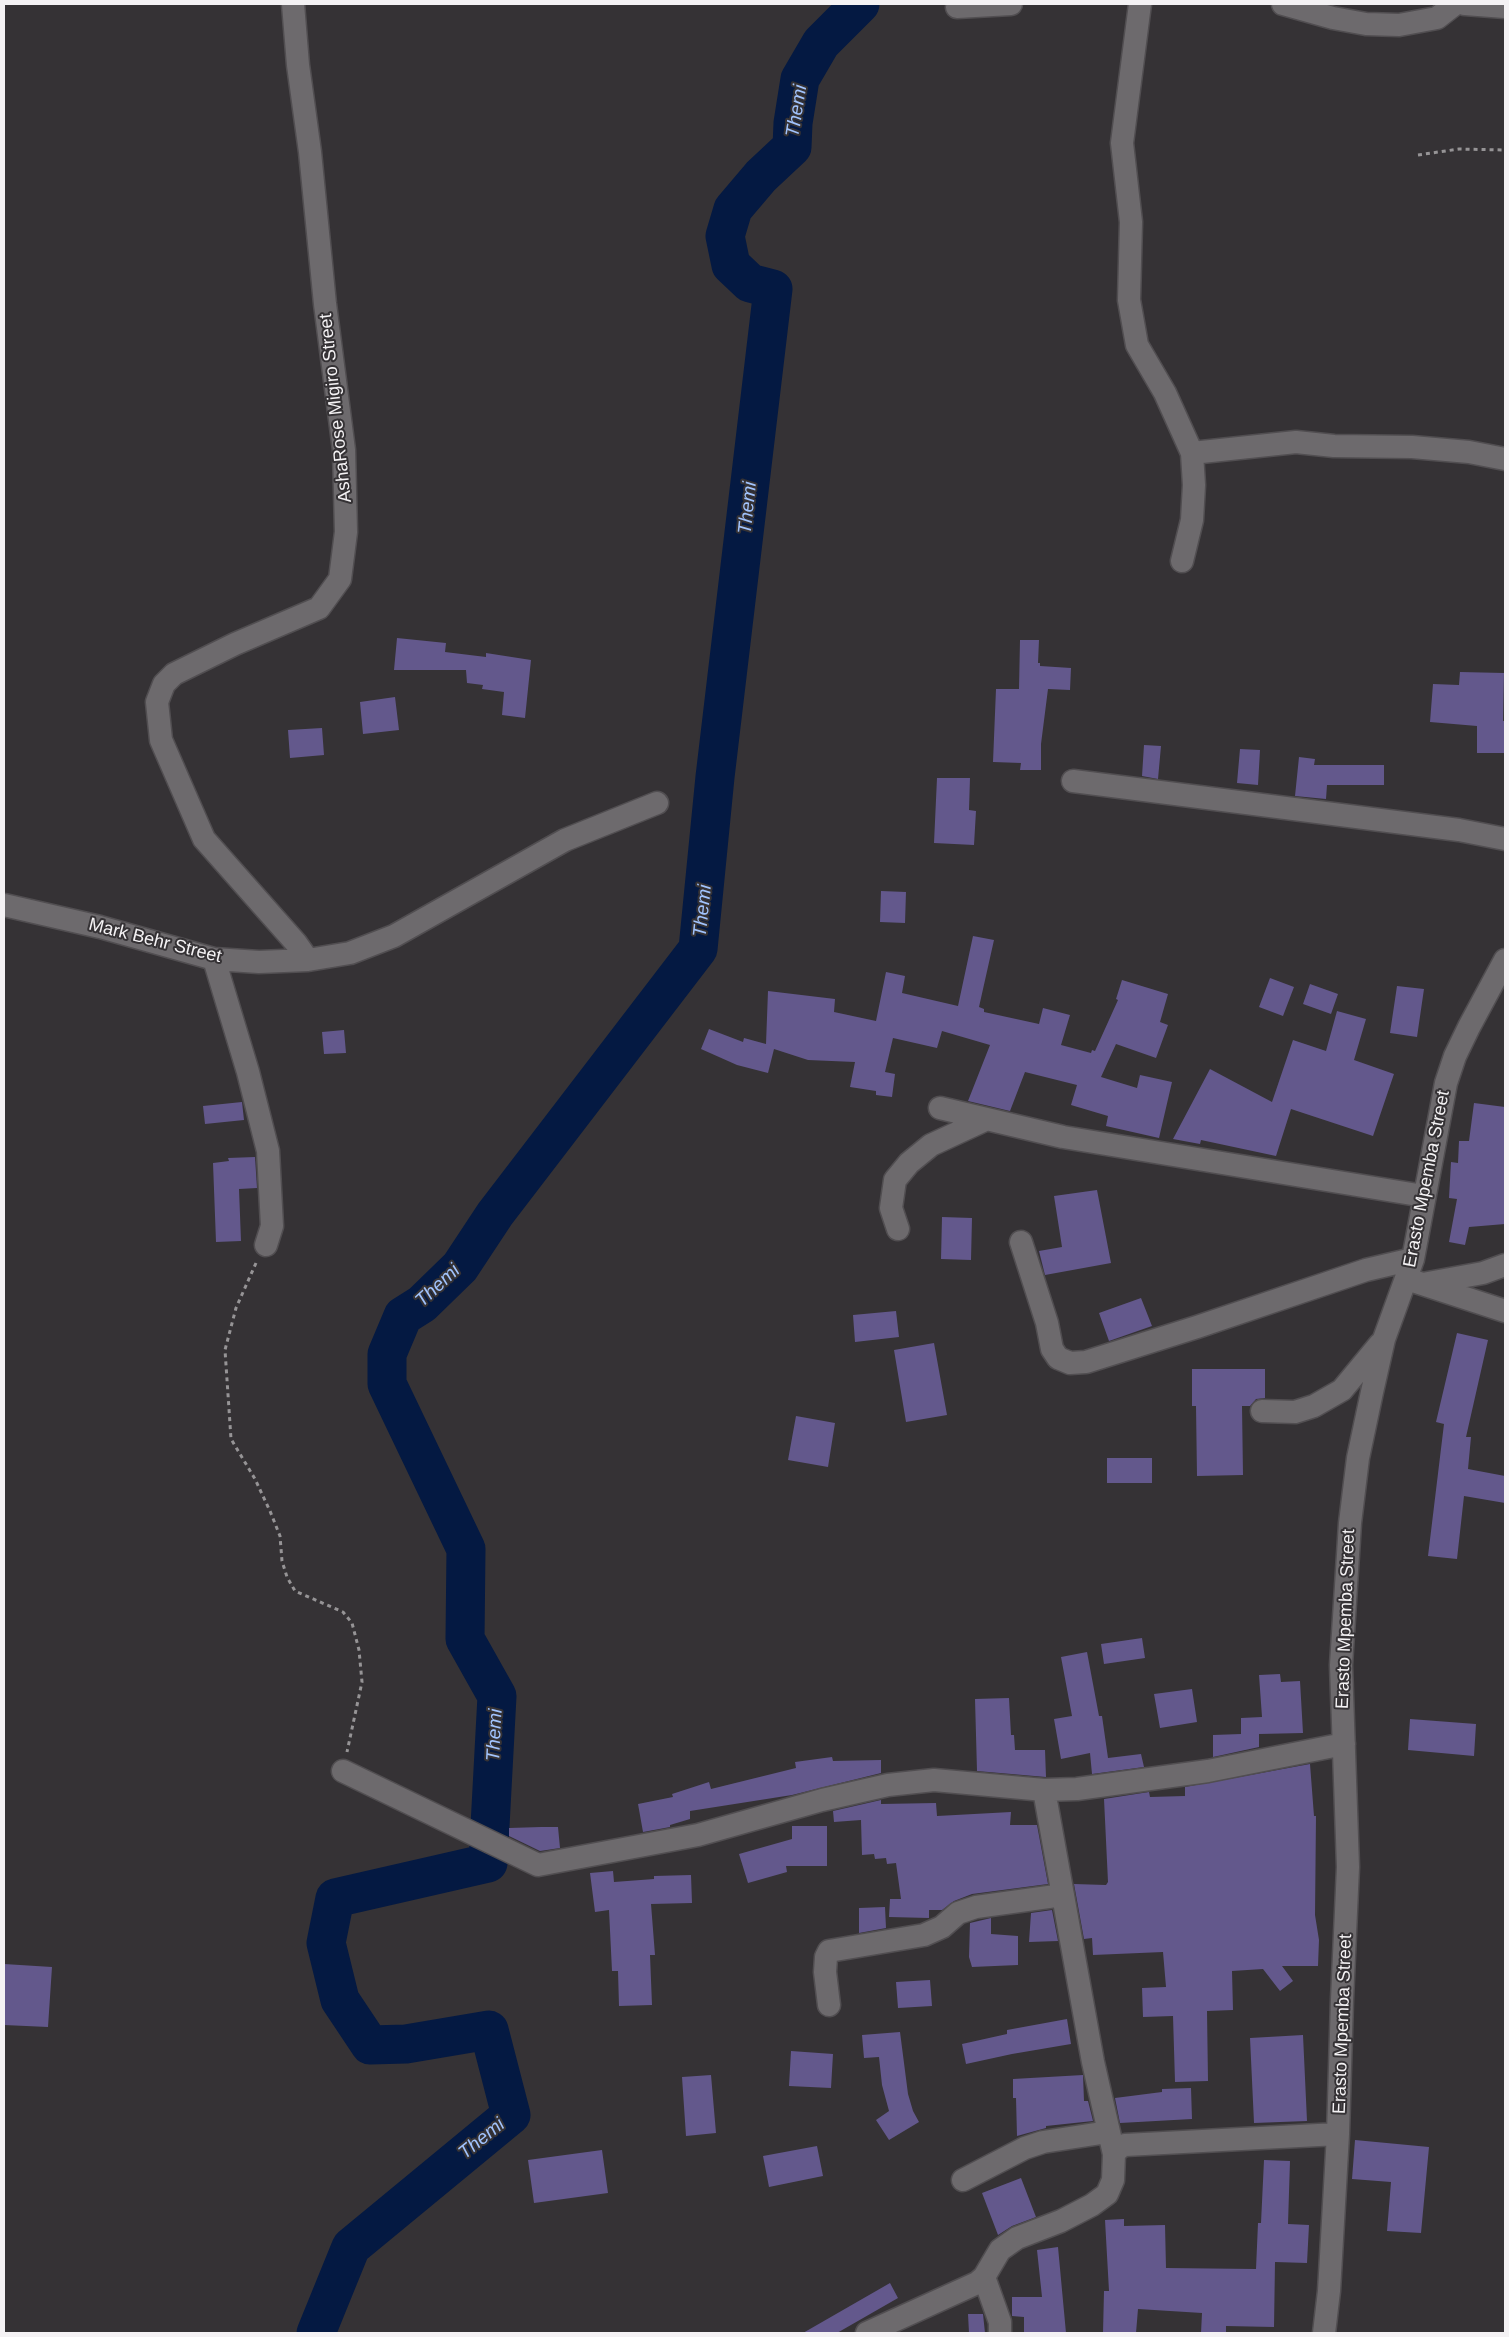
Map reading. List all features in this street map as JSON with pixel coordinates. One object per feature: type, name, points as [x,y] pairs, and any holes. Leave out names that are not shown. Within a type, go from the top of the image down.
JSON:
[{"type":"street","name":"AshaRose Migiro Street","points":[[293,4],[325,304],[344,450],[346,532],[340,579],[319,608],[235,644],[174,674],[164,684],[157,702],[157,711],[161,740],[204,839],[296,943],[308,960]]},
{"type":"street","points":[[957,7],[1010,4]]},
{"type":"street","points":[[1140,4],[1122,143],[1131,222],[1129,300],[1137,345],[1165,393],[1192,453],[1194,485],[1192,520],[1182,561]]},
{"type":"street","points":[[1283,4],[1333,18],[1366,24],[1399,25],[1437,18],[1455,4]]},
{"type":"street","points":[[1465,4],[1505,7]]},
{"type":"street","points":[[1192,453],[1296,442],[1469,452],[1505,460]]},
{"type":"street","points":[[1073,781],[1459,830],[1505,839]]},
{"type":"street","name":"Mark Behr Street","points":[[4,905],[100,927],[214,959],[259,962],[308,960],[350,953],[394,936],[565,840],[657,803]]},
{"type":"street","points":[[214,959],[253,1092],[268,1151],[272,1226],[266,1245]]},
{"type":"street","name":"Erasto Mpemba Street","points":[[1324,2333],[1329,2291],[1338,2134],[1348,1867],[1341,1665],[1350,1523],[1358,1458],[1384,1339],[1415,1274],[1424,1196],[1438,1116],[1452,1065],[1469,1027],[1505,960]]},
{"type":"street","points":[[940,1108],[985,1120],[1117,1147],[1424,1196]]},
{"type":"street","points":[[898,1229],[892,1208],[895,1180],[909,1163],[931,1145],[985,1120]]},
{"type":"street","points":[[1021,1242],[1052,1349],[1058,1358],[1070,1363],[1086,1362],[1366,1270],[1415,1274],[1483,1273],[1505,1265]]},
{"type":"street","points":[[1415,1274],[1505,1311]]},
{"type":"street","points":[[1262,1411],[1295,1412],[1314,1406],[1342,1390],[1384,1339]]},
{"type":"street","points":[[343,1770],[538,1865],[698,1835],[822,1800],[888,1785],[942,1781],[1044,1790],[1077,1789],[1140,1781],[1266,1760],[1344,1744]]},
{"type":"street","points":[[867,2333],[977,2283],[984,2277],[1000,2250],[1017,2238],[1061,2221],[1092,2205],[1108,2194],[1113,2180],[1114,2154],[1093,2062],[1044,1790]]},
{"type":"street","points":[[829,2005],[825,1972],[826,1958],[829,1951],[924,1935],[942,1927],[958,1914],[976,1907],[1063,1895]]},
{"type":"street","points":[[963,2180],[1025,2148],[1043,2142],[1108,2132]]},
{"type":"street","points":[[1114,2154],[1118,2148],[1125,2145],[1338,2134]]},
{"type":"street","points":[[984,2277],[1000,2322],[1000,2333]]},
{"type":"path","points":[[1418,155],[1459,149],[1505,150]]},
{"type":"path","points":[[266,1245],[236,1308],[224,1350],[231,1438],[255,1479],[270,1511],[280,1536],[282,1560],[287,1577],[296,1591],[343,1612],[352,1623],[362,1682],[343,1770]]},
{"type":"building","points":[[397,638],[446,643],[445,652],[486,657],[486,653],[531,660],[525,718],[502,715],[504,692],[482,689],[483,685],[467,683],[466,670],[394,670]]},
{"type":"building","points":[[1020,640],[1039,640],[1038,663],[1040,663],[1040,666],[1071,668],[1070,690],[1048,689],[1041,744],[1041,770],[1020,770],[1021,763],[993,762],[996,689],[1019,689]]},
{"type":"building","points":[[1460,672],[1504,673],[1503,721],[1505,753],[1477,753],[1477,726],[1430,722],[1433,684],[1459,685]]},
{"type":"building","points":[[395,697],[399,730],[363,734],[360,702]]},
{"type":"building","points":[[322,728],[324,755],[290,758],[288,730]]},
{"type":"building","points":[[1144,745],[1161,746],[1158,779],[1142,776]]},
{"type":"building","points":[[1240,749],[1260,750],[1258,785],[1237,783]]},
{"type":"building","points":[[1299,757],[1315,759],[1314,765],[1384,765],[1384,785],[1327,785],[1326,799],[1295,796]]},
{"type":"building","points":[[937,778],[970,778],[969,810],[976,811],[974,845],[934,843]]},
{"type":"building","points":[[881,891],[906,892],[905,923],[880,922]]},
{"type":"building","points":[[973,936],[994,940],[979,1007],[984,1009],[984,1012],[1039,1024],[1043,1008],[1070,1015],[1061,1045],[1091,1053],[1092,1050],[1095,1051],[1118,1000],[1116,999],[1122,980],[1168,994],[1160,1022],[1168,1025],[1156,1058],[1116,1044],[1101,1077],[1137,1088],[1140,1075],[1172,1082],[1159,1138],[1106,1126],[1108,1116],[1071,1105],[1077,1085],[1025,1072],[1010,1111],[968,1101],[990,1045],[942,1031],[937,1048],[893,1038],[885,1072],[895,1074],[892,1097],[876,1095],[876,1091],[850,1087],[855,1062],[808,1060],[774,1049],[768,1073],[737,1065],[701,1049],[709,1029],[743,1042],[744,1038],[766,1044],[768,991],[835,999],[834,1012],[876,1021],[886,972],[905,976],[902,993],[958,1006]]},
{"type":"building","points":[[1270,978],[1294,987],[1283,1016],[1259,1007]]},
{"type":"building","points":[[1310,984],[1338,994],[1331,1014],[1303,1004]]},
{"type":"building","points":[[1397,986],[1424,989],[1417,1037],[1390,1033]]},
{"type":"building","points":[[1337,1011],[1366,1019],[1354,1060],[1394,1074],[1373,1136],[1291,1109],[1276,1156],[1201,1140],[1200,1144],[1173,1139],[1210,1069],[1272,1102],[1293,1040],[1326,1051]]},
{"type":"building","points":[[344,1030],[346,1053],[324,1054],[322,1032]]},
{"type":"building","points":[[242,1102],[244,1120],[205,1124],[203,1106]]},
{"type":"building","points":[[1474,1103],[1505,1107],[1505,1224],[1469,1227],[1465,1245],[1449,1242],[1457,1199],[1449,1198],[1451,1162],[1458,1163],[1459,1141],[1469,1141]]},
{"type":"building","points":[[255,1157],[257,1188],[239,1189],[241,1241],[216,1242],[213,1163],[229,1161],[228,1158]]},
{"type":"building","points":[[1097,1190],[1111,1263],[1045,1275],[1039,1251],[1062,1247],[1054,1196]]},
{"type":"building","points":[[942,1217],[972,1218],[971,1260],[941,1259]]},
{"type":"building","points":[[1141,1298],[1152,1326],[1109,1341],[1099,1313]]},
{"type":"building","points":[[896,1311],[899,1337],[855,1342],[853,1315]]},
{"type":"building","points":[[1457,1333],[1488,1340],[1466,1437],[1471,1437],[1468,1469],[1505,1476],[1505,1503],[1464,1496],[1457,1559],[1428,1556],[1444,1424],[1436,1422]]},
{"type":"building","points":[[934,1343],[947,1415],[906,1422],[894,1350]]},
{"type":"building","points":[[1192,1369],[1265,1369],[1265,1398],[1256,1399],[1250,1406],[1242,1406],[1243,1475],[1197,1476],[1196,1406],[1192,1406]]},
{"type":"building","points":[[796,1416],[835,1423],[828,1467],[788,1460]]},
{"type":"building","points":[[1107,1458],[1152,1458],[1152,1483],[1107,1483]]},
{"type":"building","points":[[1142,1638],[1145,1658],[1104,1664],[1101,1644]]},
{"type":"building","points":[[1087,1652],[1099,1716],[1102,1716],[1108,1758],[1141,1754],[1144,1767],[1092,1774],[1090,1753],[1061,1759],[1054,1719],[1072,1716],[1061,1657]]},
{"type":"building","points":[[1280,1674],[1281,1682],[1300,1681],[1303,1733],[1259,1734],[1259,1747],[1213,1757],[1213,1735],[1241,1734],[1241,1718],[1262,1717],[1259,1675]]},
{"type":"building","points":[[1192,1689],[1197,1722],[1160,1728],[1154,1694]]},
{"type":"building","points":[[1009,1698],[1011,1735],[1014,1735],[1015,1750],[1045,1750],[1046,1777],[977,1771],[975,1699]]},
{"type":"building","points":[[1410,1719],[1476,1724],[1474,1756],[1408,1750]]},
{"type":"building","points":[[832,1757],[833,1761],[881,1760],[881,1773],[792,1795],[690,1811],[690,1819],[670,1825],[670,1827],[643,1832],[638,1804],[673,1797],[672,1794],[709,1782],[711,1789],[796,1768],[795,1762]]},
{"type":"building","points":[[1310,1764],[1314,1816],[1316,1816],[1315,1915],[1319,1940],[1318,1966],[1282,1966],[1293,1981],[1280,1991],[1263,1969],[1232,1971],[1233,2010],[1207,2011],[1208,2081],[1175,2082],[1173,2016],[1143,2017],[1142,1988],[1166,1987],[1163,1952],[1093,1955],[1092,1938],[1084,1939],[1074,1884],[1106,1885],[1108,1882],[1104,1799],[1149,1792],[1150,1797],[1185,1796],[1185,1787]]},
{"type":"building","points":[[881,1800],[881,1804],[936,1803],[937,1816],[1011,1812],[1010,1825],[1037,1825],[1048,1884],[972,1894],[954,1901],[942,1910],[929,1910],[929,1918],[889,1917],[890,1899],[901,1899],[896,1863],[887,1864],[886,1858],[875,1859],[874,1854],[862,1855],[861,1820],[834,1822],[833,1811]]},
{"type":"building","points":[[792,1826],[827,1826],[827,1866],[786,1866],[787,1872],[748,1883],[739,1854],[792,1839]]},
{"type":"building","points":[[558,1827],[560,1848],[540,1851],[509,1836],[509,1828]]},
{"type":"building","points":[[613,1871],[614,1882],[654,1879],[654,1876],[691,1875],[692,1903],[651,1904],[655,1955],[650,1955],[652,2005],[619,2006],[618,1971],[612,1971],[609,1910],[595,1912],[590,1873]]},
{"type":"building","points":[[885,1907],[886,1928],[859,1933],[859,1908]]},
{"type":"building","points":[[1052,1910],[1058,1941],[1029,1942],[1031,1913]]},
{"type":"building","points":[[991,1918],[991,1934],[1018,1936],[1018,1965],[972,1967],[969,1957],[970,1923]]},
{"type":"building","points":[[4,1964],[52,1967],[48,2027],[4,2025]]},
{"type":"building","points":[[930,1980],[932,2006],[898,2008],[896,1982]]},
{"type":"building","points":[[1067,2019],[1071,2044],[966,2064],[962,2044],[1007,2034],[1007,2030]]},
{"type":"building","points":[[900,2032],[908,2094],[913,2111],[919,2122],[889,2140],[876,2120],[889,2111],[882,2085],[879,2057],[864,2058],[862,2035]]},
{"type":"building","points":[[1303,2035],[1307,2121],[1254,2123],[1250,2038]]},
{"type":"building","points":[[791,2051],[833,2054],[831,2088],[789,2086]]},
{"type":"building","points":[[711,2075],[716,2133],[686,2136],[682,2077]]},
{"type":"building","points":[[1083,2075],[1084,2101],[1088,2101],[1093,2121],[1046,2126],[1046,2128],[1017,2136],[1016,2098],[1013,2098],[1013,2079]]},
{"type":"building","points":[[1191,2088],[1192,2119],[1120,2123],[1115,2098],[1162,2092],[1162,2089]]},
{"type":"building","points":[[1355,2140],[1429,2147],[1421,2233],[1387,2231],[1391,2182],[1352,2179]]},
{"type":"building","points":[[817,2146],[823,2176],[769,2187],[763,2156]]},
{"type":"building","points":[[602,2150],[608,2193],[534,2203],[528,2160]]},
{"type":"building","points":[[1264,2160],[1290,2161],[1288,2224],[1309,2225],[1307,2263],[1275,2262],[1274,2327],[1226,2326],[1226,2333],[1201,2333],[1202,2313],[1138,2309],[1136,2333],[1103,2333],[1104,2291],[1109,2291],[1105,2220],[1124,2219],[1124,2226],[1165,2225],[1166,2268],[1256,2269],[1258,2223],[1261,2223]]},
{"type":"building","points":[[1021,2178],[1036,2217],[1012,2226],[998,2235],[982,2193]]},
{"type":"building","points":[[1058,2247],[1066,2333],[1024,2333],[1024,2317],[1012,2316],[1012,2297],[1042,2297],[1037,2250]]},
{"type":"building","points":[[890,2283],[898,2298],[837,2333],[803,2333]]},
{"type":"building","points":[[968,2314],[983,2314],[985,2333],[969,2333]]},
{"type":"waterway","name":"Themi","points":[[316,2333],[351,2247],[511,2115],[489,2030],[406,2044],[370,2045],[340,2000],[326,1943],[335,1898],[488,1863],[497,1696],[465,1639],[466,1549],[387,1384],[387,1354],[403,1316],[422,1304],[460,1267],[495,1214],[698,949],[715,777],[773,289],[750,283],[731,265],[725,236],[733,209],[761,176],[792,147],[793,123],[800,79],[821,43],[860,4]]}]
